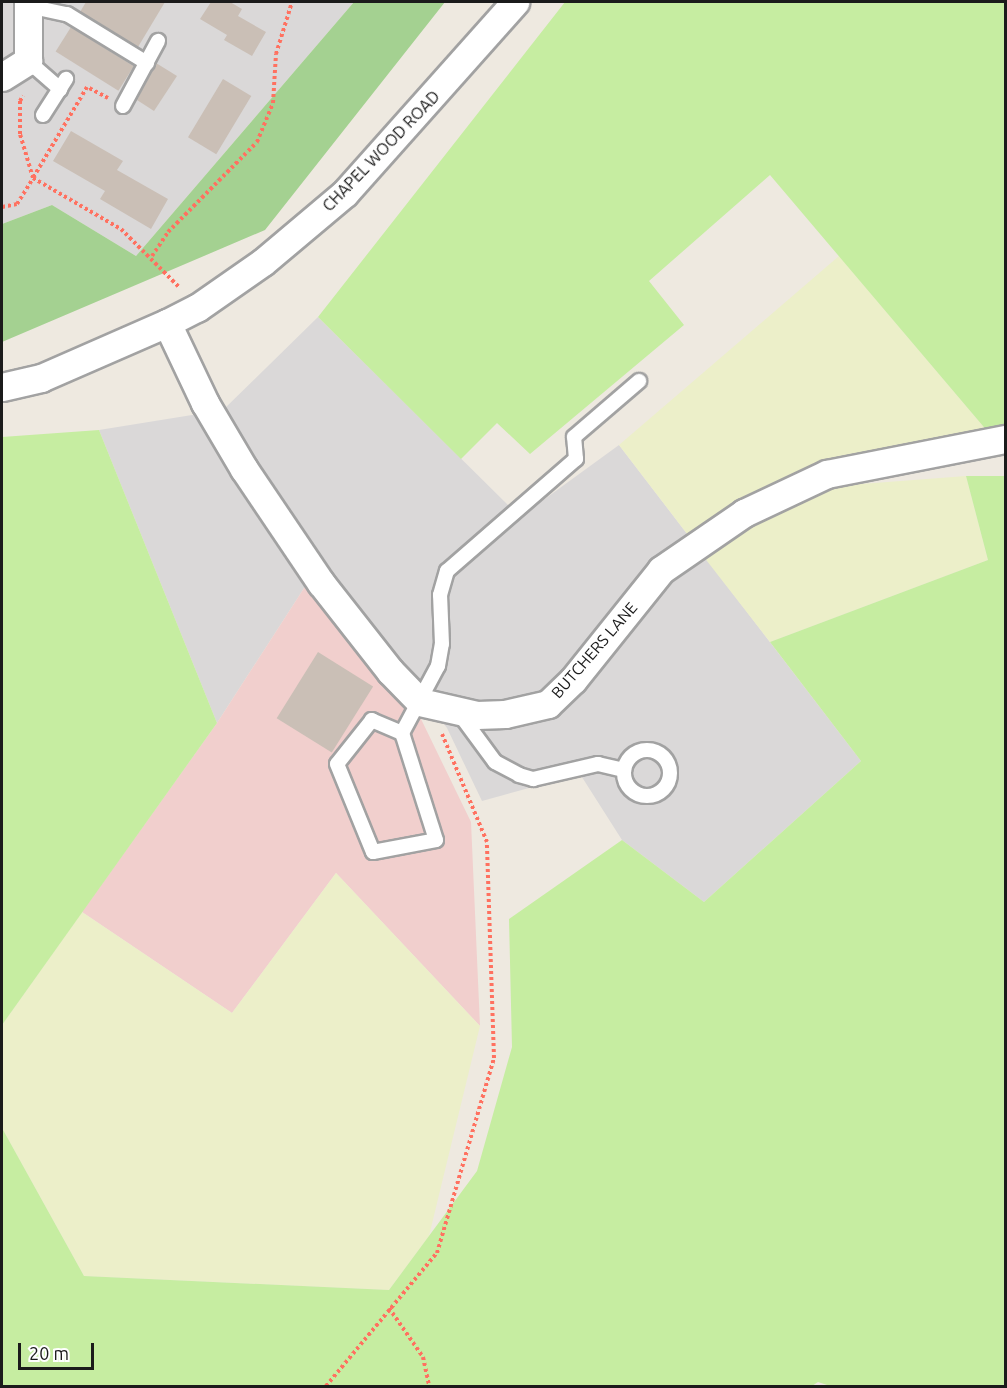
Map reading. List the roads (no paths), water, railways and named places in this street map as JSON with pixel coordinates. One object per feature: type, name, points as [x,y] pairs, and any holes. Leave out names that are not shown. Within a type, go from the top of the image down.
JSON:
[{"type":"street","name":"CHAPEL WOOD ROAD","points":[[2,387],[41,378],[167,323],[197,308],[263,262],[345,194],[515,2]]},
{"type":"street","points":[[2,77],[28,61],[28,4]]},
{"type":"street","points":[[167,323],[206,403],[257,488],[321,583],[437,706]]},
{"type":"street","name":"BUTCHERS LANE","points":[[437,706],[504,714],[548,704],[573,680],[661,570],[744,513],[827,474],[1005,439]]},
{"type":"lane","points":[[28,4],[67,14],[147,63]]},
{"type":"lane","points":[[123,106],[158,41]]},
{"type":"lane","points":[[28,61],[63,84],[43,115]]},
{"type":"lane","points":[[624,770],[598,764],[533,779],[519,775],[495,762],[437,706],[438,666],[442,644],[440,595],[447,570],[576,459],[574,437],[639,381]]},
{"type":"lane","points":[[402,733],[437,706]]},
{"type":"lane","points":[[372,720],[402,733],[436,840],[373,852],[337,764],[372,720]]}]
